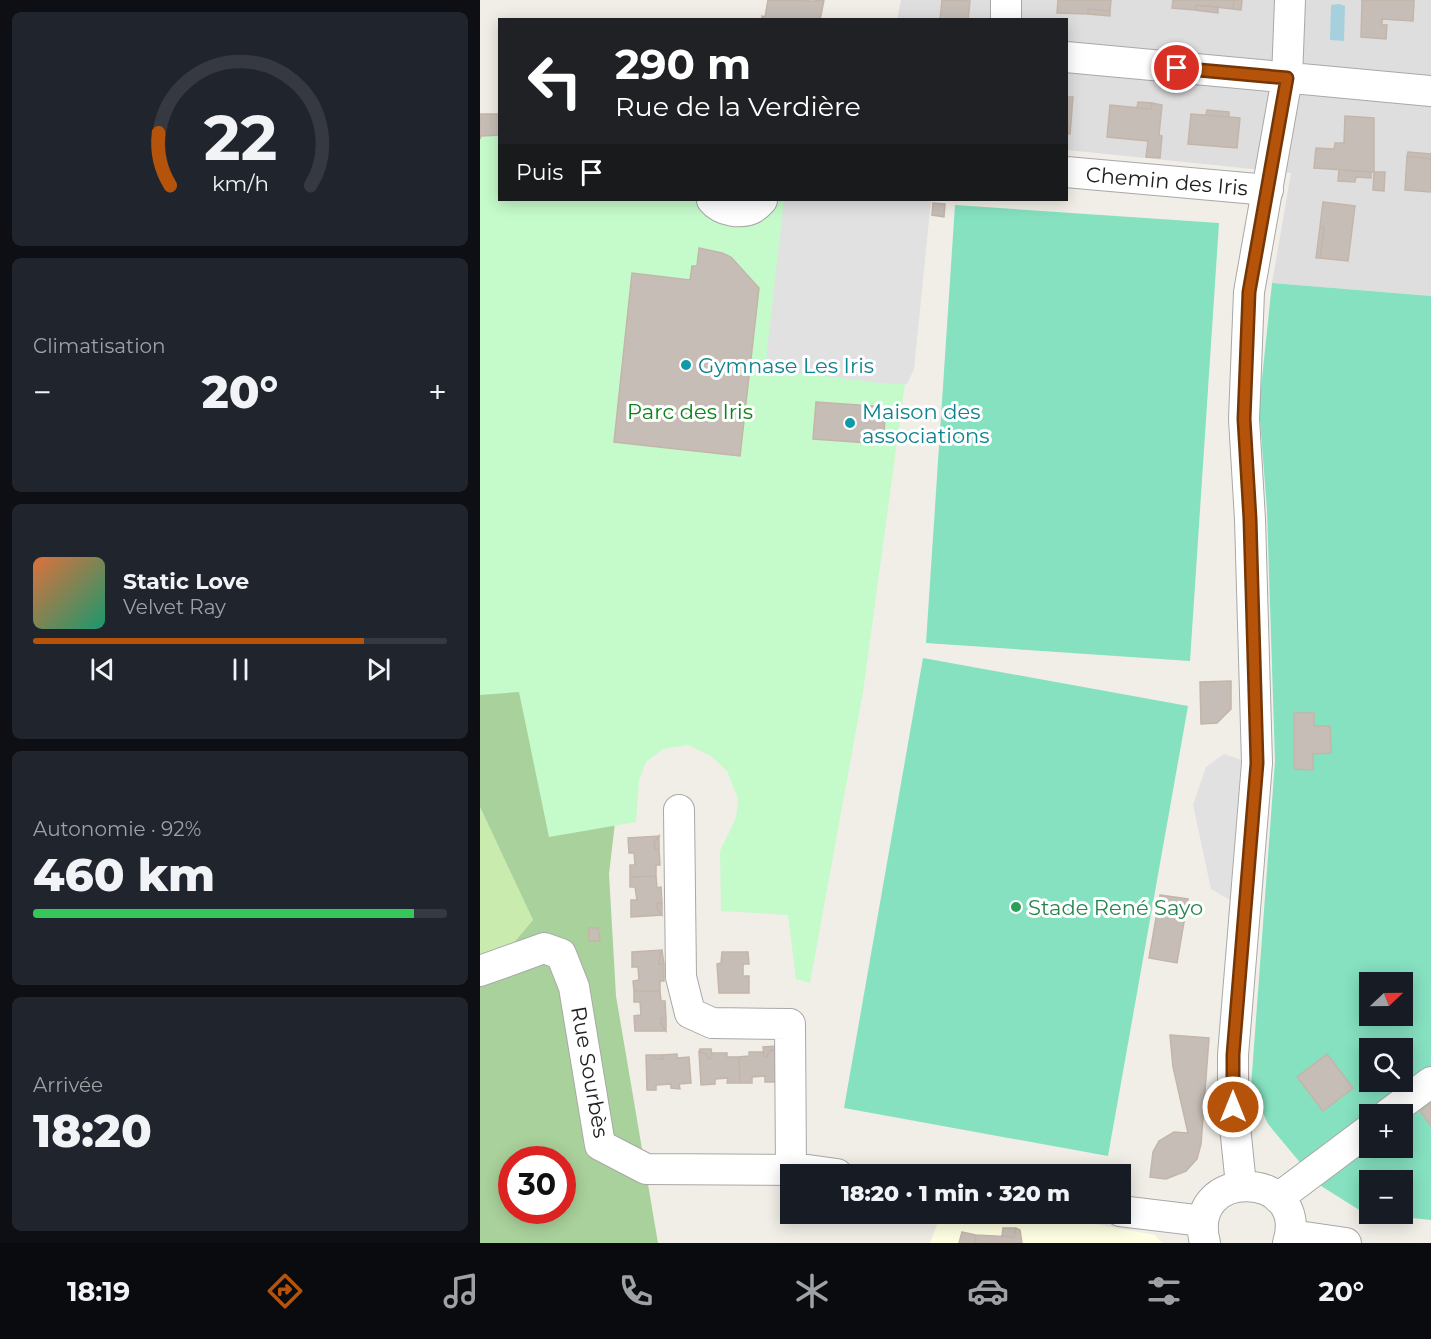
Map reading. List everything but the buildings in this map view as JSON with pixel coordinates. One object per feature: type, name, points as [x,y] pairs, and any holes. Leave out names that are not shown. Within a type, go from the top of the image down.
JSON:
[{"type":"street","points":[[1006,0],[1006,18]]},
{"type":"street","points":[[1241,1185],[1233,1107],[1233,1055],[1257,763],[1250,530],[1244,419],[1249,292],[1287,78],[1290,0]]},
{"type":"street","points":[[1068,57],[1431,91]]},
{"type":"street","name":"Chemin des Iris","points":[[1068,172],[1268,190]]},
{"type":"street","points":[[713,201],[734,212],[756,207],[761,201]]},
{"type":"street","points":[[679,810],[681,977],[690,1013],[712,1023],[790,1024],[790,1164]]},
{"type":"street","name":"Rue Sourbès","points":[[480,971],[544,948],[561,954],[574,987],[600,1145],[646,1169],[780,1170]]},
{"type":"street","points":[[1401,1104],[1431,1082]]},
{"type":"street","points":[[1278,1198],[1359,1137]]},
{"type":"street","points":[[1131,1214],[1204,1232],[1208,1208],[1216,1197],[1228,1189],[1241,1185],[1255,1186],[1267,1190],[1278,1198],[1286,1209],[1290,1221],[1289,1239],[1346,1243]]},
{"type":"shaded area","points":[[901,0],[1431,0],[1431,296],[1272,283],[1291,173],[1068,150],[1068,18],[897,18]]},
{"type":"shaded area","points":[[784,201],[931,201],[914,369],[907,384],[765,369]]},
{"type":"shaded area","points":[[1224,754],[1241,760],[1230,900],[1211,889],[1193,805],[1206,767]]},
{"type":"shaded area","points":[[937,1224],[1095,1224],[1155,1235],[1162,1243],[930,1243]]},
{"type":"green space","name":"Parc des Iris","points":[[480,114],[498,114],[498,201],[930,201],[863,692],[810,983],[796,979],[788,915],[721,911],[720,851],[736,818],[738,799],[727,771],[711,756],[688,745],[663,749],[646,762],[639,780],[636,822],[549,837],[519,692],[480,695]]},
{"type":"green space","points":[[955,205],[1219,223],[1190,661],[926,643]]},
{"type":"green space","points":[[1272,283],[1431,296],[1431,1220],[1413,1218],[1413,1170],[1359,1170],[1359,1210],[1318,1184],[1268,1124],[1251,1087],[1275,761],[1267,510],[1259,407]]},
{"type":"green space","name":"Stade René Sayo","points":[[923,658],[1188,706],[1108,1156],[844,1108]]},
{"type":"green space","points":[[480,664],[627,721],[609,874],[616,996],[658,1243],[480,1243],[480,958],[506,952],[533,920],[480,807]]},
{"type":"green space","points":[[480,807],[533,920],[506,952],[480,958]]},
{"type":"water","points":[[1331,5],[1345,6],[1344,41],[1330,40]]},
{"type":"place","name":"Gymnase Les Iris","points":[[686,365]]},
{"type":"place","name":"Maison des associations","points":[[850,423]]},
{"type":"place","name":"Stade René Sayo","points":[[1016,907]]},
{"type":"route","points":[[1177,68],[1287,78],[1249,292],[1244,419],[1250,519],[1257,763],[1233,1055],[1233,1107]]}]
